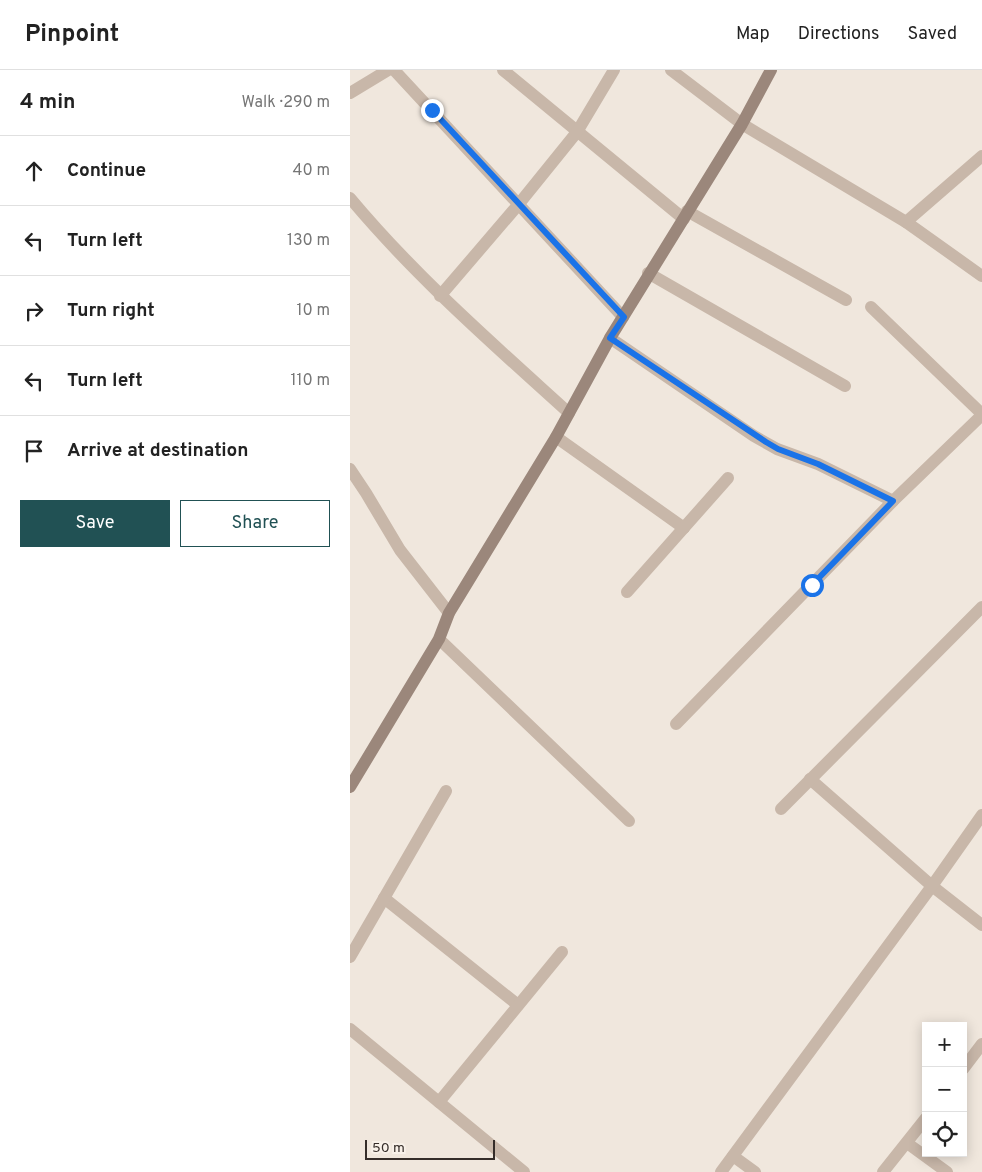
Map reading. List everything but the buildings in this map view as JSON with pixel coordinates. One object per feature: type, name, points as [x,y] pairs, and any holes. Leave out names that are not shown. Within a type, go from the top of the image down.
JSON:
[{"type":"street","points":[[350,93],[388,70]]},
{"type":"street","points":[[394,70],[624,317]]},
{"type":"street","points":[[503,70],[577,132],[686,215],[846,300]]},
{"type":"street","points":[[440,296],[518,205],[577,132],[614,70]]},
{"type":"street","points":[[671,70],[742,124],[906,222],[982,276]]},
{"type":"street","points":[[350,787],[438,639],[450,613],[556,437],[648,273],[742,124],[771,70]]},
{"type":"street","points":[[906,222],[982,156]]},
{"type":"street","points":[[350,198],[369,222],[440,296],[569,412]]},
{"type":"street","points":[[648,273],[845,386]]},
{"type":"street","points":[[676,724],[893,501],[982,414],[871,307]]},
{"type":"street","points":[[610,338],[762,440],[778,449],[818,464],[893,501]]},
{"type":"street","points":[[556,437],[684,528]]},
{"type":"street","points":[[350,469],[400,550],[450,613]]},
{"type":"street","points":[[627,592],[728,478]]},
{"type":"street","points":[[780,809],[982,607]]},
{"type":"street","points":[[438,639],[629,821]]},
{"type":"street","points":[[810,779],[932,886],[982,925]]},
{"type":"street","points":[[350,957],[446,791]]},
{"type":"street","points":[[721,1172],[932,886],[982,815]]},
{"type":"street","points":[[384,898],[518,1005]]},
{"type":"street","points":[[439,1102],[562,952]]},
{"type":"street","points":[[350,1029],[524,1172]]},
{"type":"street","points":[[965,1067],[982,1044]]},
{"type":"street","points":[[883,1172],[922,1123]]},
{"type":"street","points":[[907,1143],[947,1172]]},
{"type":"street","points":[[734,1156],[755,1172]]},
{"type":"route","points":[[432,110],[518,205],[624,317],[610,338],[754,436],[778,449],[818,464],[893,501],[812,585]]}]
